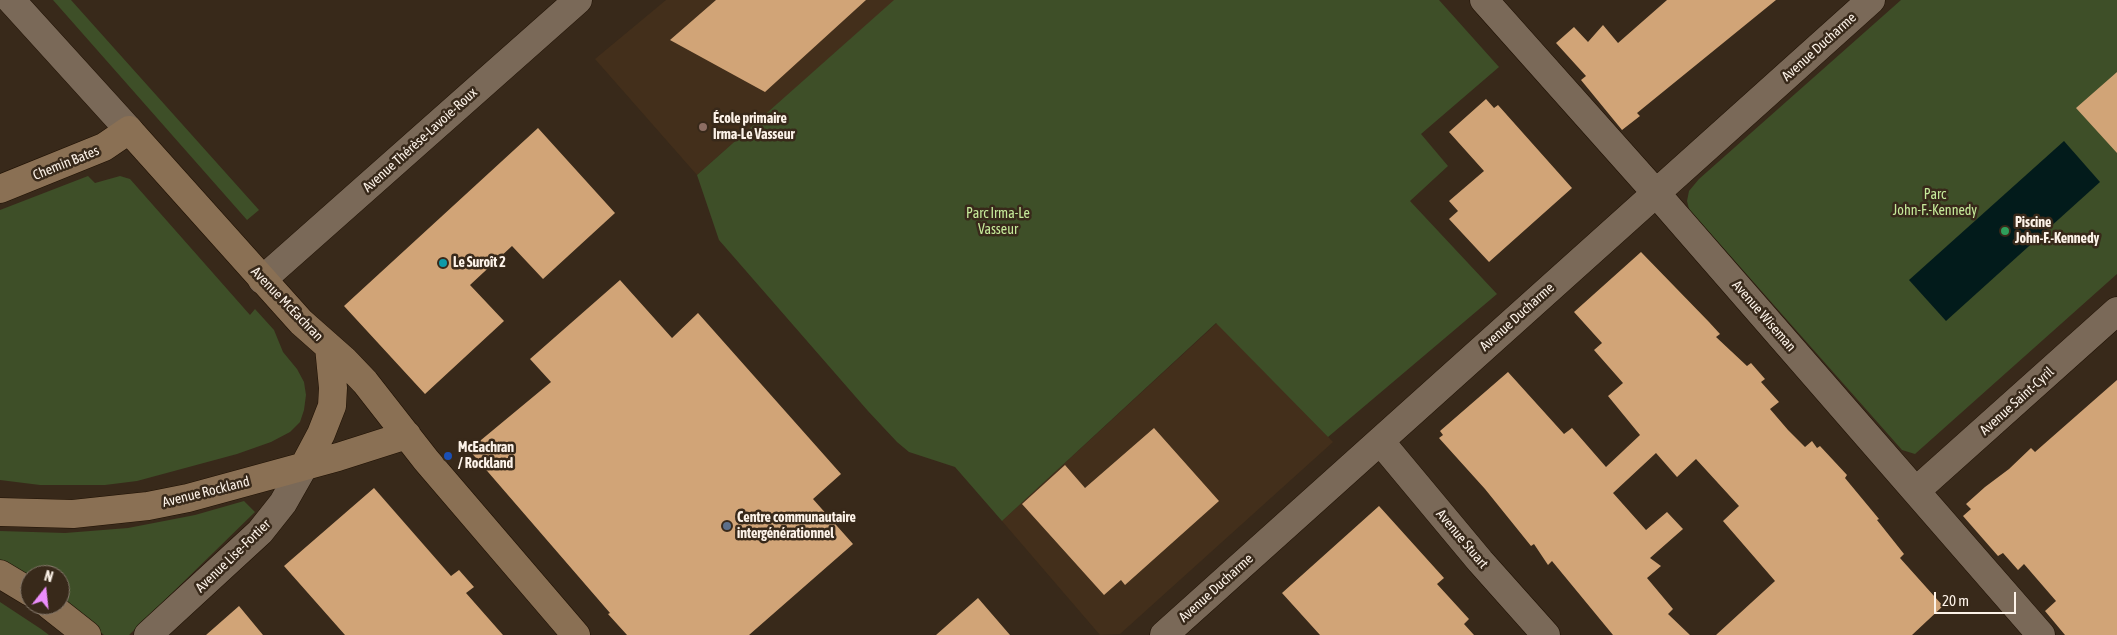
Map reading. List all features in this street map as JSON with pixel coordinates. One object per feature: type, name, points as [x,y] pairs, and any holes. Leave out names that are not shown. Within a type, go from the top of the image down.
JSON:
[{"type":"street","name":"Avenue McEachran","points":[[11,0],[262,280],[301,322],[365,382],[407,435],[576,635]]},
{"type":"street","name":"Avenue Thérèse-Lavoie-Roux","points":[[262,280],[578,0]]},
{"type":"street","name":"Avenue Wiseman","points":[[1484,0],[1917,490],[2041,635]]},
{"type":"street","name":"Avenue Ducharme","points":[[1164,635],[1871,0]]},
{"type":"street","name":"Chemin Bates","points":[[0,189],[104,147],[128,130]]},
{"type":"street","name":"Avenue Saint-Cyril","points":[[1917,490],[2117,311]]},
{"type":"street","points":[[304,466],[321,434],[332,406],[334,388],[329,347]]},
{"type":"street","name":"Avenue Rockland","points":[[0,512],[73,514],[128,510],[188,498],[407,435]]},
{"type":"street","name":"Avenue Stuart","points":[[1380,440],[1480,561],[1546,635]]},
{"type":"street","name":"Avenue Lise-Fortier","points":[[148,635],[260,532],[283,503],[304,466]]},
{"type":"street","points":[[0,574],[20,586]]},
{"type":"street","points":[[62,615],[87,635]]},
{"type":"shaded area","name":"École primaire Irma-Le Vasseur","points":[[666,0],[895,0],[697,175],[595,59]]},
{"type":"shaded area","points":[[1217,323],[1333,442],[1120,634],[1100,635],[1002,521]]},
{"type":"green space","points":[[53,0],[71,0],[259,210],[247,220]]},
{"type":"green space","name":"Parc Irma-Le Vasseur","points":[[894,0],[1439,0],[1499,67],[1421,134],[1448,166],[1410,201],[1497,294],[1328,437],[1216,323],[1002,521],[955,467],[909,452],[868,411],[719,240],[697,175]]},
{"type":"green space","name":"Parc John-F.-Kennedy","points":[[1901,0],[2117,0],[2117,274],[1915,454],[1902,450],[1689,209],[1687,201],[1689,191],[1699,179]]},
{"type":"green space","points":[[88,176],[95,183],[120,176],[130,179],[250,315],[255,309],[274,330],[283,352],[297,369],[304,382],[306,395],[304,410],[300,422],[290,432],[271,442],[237,454],[137,481],[105,485],[40,485],[0,480],[0,210]]},
{"type":"green space","points":[[244,501],[255,512],[129,635],[104,635],[70,608],[70,565],[20,565],[20,573],[0,561],[0,531],[65,533],[128,528],[195,515]]},
{"type":"green space","points":[[0,602],[41,629],[49,635],[0,635]]},
{"type":"water","name":"Piscine John-F.-Kennedy","points":[[2064,141],[2100,182],[1946,321],[1909,280]]},
{"type":"building","points":[[716,0],[866,0],[765,92],[670,40]]},
{"type":"building","points":[[1667,0],[1776,0],[1637,113],[1640,116],[1622,130],[1581,80],[1586,76],[1556,43],[1574,27],[1588,42],[1603,25],[1618,43]]},
{"type":"building","points":[[2117,72],[2117,153],[2076,108]]},
{"type":"building","points":[[1486,99],[1494,108],[1498,105],[1572,188],[1489,262],[1449,219],[1458,211],[1449,201],[1484,171],[1449,132]]},
{"type":"building","name":"Le Suroît 2","points":[[538,128],[615,213],[543,279],[512,246],[470,285],[504,321],[425,394],[344,306]]},
{"type":"building","points":[[1641,252],[1720,334],[1716,337],[1747,366],[1751,363],[1765,379],[1761,382],[1779,402],[1770,409],[1788,430],[1805,447],[1812,441],[1817,448],[1820,446],[1847,475],[1845,478],[1879,519],[1877,520],[1904,554],[1900,558],[1943,606],[1912,635],[1716,635],[1775,581],[1723,521],[1739,506],[1696,459],[1677,477],[1656,453],[1613,493],[1646,530],[1667,512],[1683,529],[1650,558],[1661,566],[1647,578],[1673,609],[1668,614],[1690,635],[1613,635],[1552,561],[1548,565],[1534,544],[1531,546],[1485,489],[1439,438],[1443,435],[1440,431],[1508,372],[1564,434],[1572,428],[1606,467],[1640,435],[1608,396],[1623,383],[1594,350],[1602,343],[1574,312]]},
{"type":"building","points":[[620,280],[672,338],[698,313],[841,474],[813,499],[853,544],[749,635],[627,635],[469,450],[551,382],[530,359]]},
{"type":"building","points":[[2117,380],[2117,635],[2065,635],[2045,611],[2056,601],[2024,564],[2018,570],[2003,553],[1998,556],[1963,516],[1971,509],[1966,504],[1985,487],[2009,469],[2031,448],[2035,452]]},
{"type":"building","points":[[1154,428],[1219,501],[1125,585],[1121,580],[1104,595],[1022,504],[1065,465],[1085,488]]},
{"type":"building","points":[[374,488],[451,576],[459,570],[474,587],[466,593],[503,635],[345,635],[284,566]]},
{"type":"building","points":[[1379,506],[1444,578],[1437,584],[1469,619],[1464,624],[1474,635],[1320,635],[1282,593]]},
{"type":"building","points":[[978,598],[1010,635],[936,635]]},
{"type":"building","points":[[239,606],[263,635],[206,635]]},
{"type":"place","name":"École primaire Irma-Le Vasseur","points":[[703,127]]},
{"type":"place","name":"Piscine John-F.-Kennedy","points":[[2005,231]]},
{"type":"place","name":"Le Suroît 2","points":[[443,263]]},
{"type":"place","name":"McEachran / Rockland","points":[[448,456]]},
{"type":"place","name":"Centre communautaire intergénérationnel","points":[[727,526]]}]
